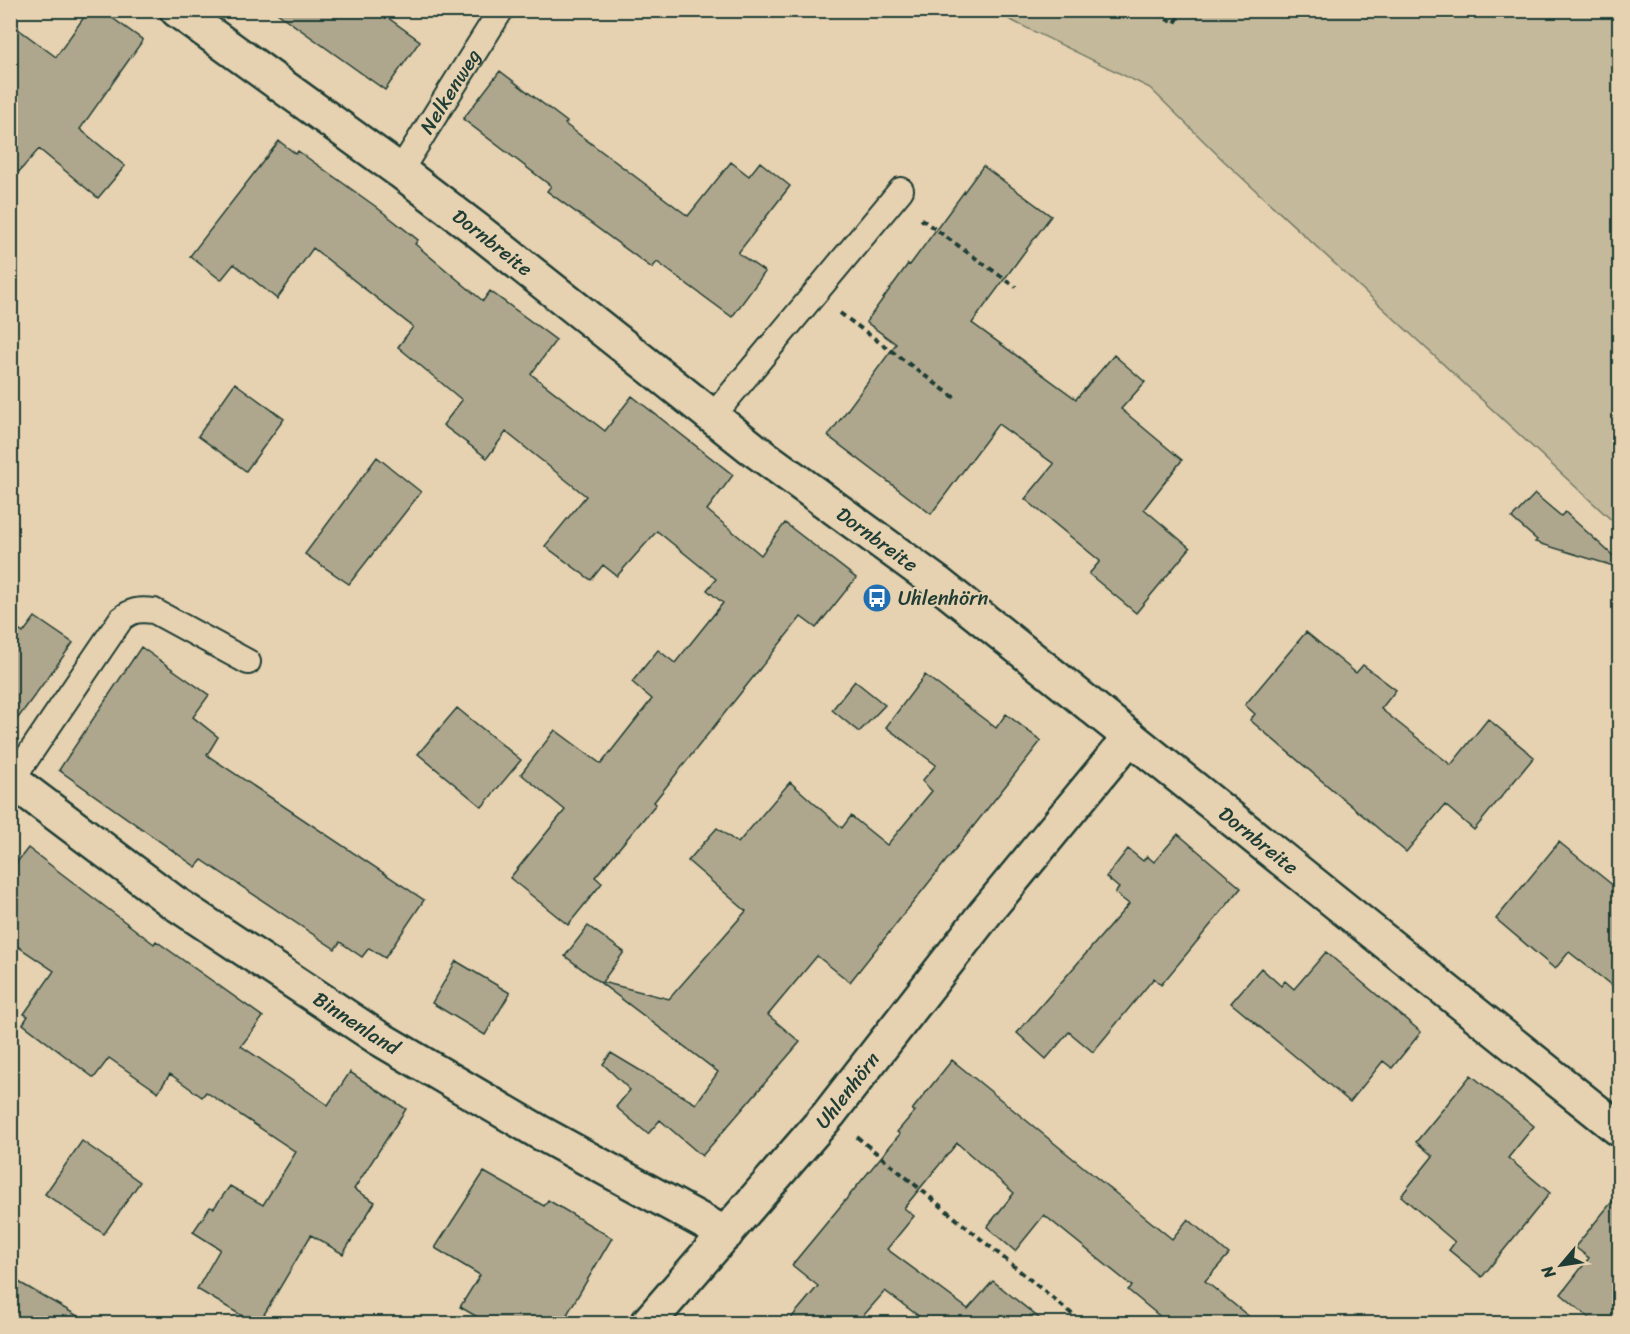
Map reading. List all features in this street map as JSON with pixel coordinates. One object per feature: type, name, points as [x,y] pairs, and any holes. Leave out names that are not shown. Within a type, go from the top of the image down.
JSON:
[{"type":"street","name":"Dornbreite","points":[[177,10],[400,171],[752,448],[939,584],[1620,1130]]},
{"type":"street","name":"Uhlenhörn","points":[[647,1323],[829,1114],[986,912],[1130,737]]},
{"type":"street","name":"Binnenland","points":[[11,779],[172,901],[377,1037],[539,1132],[726,1234]]},
{"type":"lane","name":"Nelkenweg","points":[[400,171],[501,10]]},
{"type":"lane","points":[[712,417],[898,194]]},
{"type":"lane","points":[[11,779],[121,619],[131,611],[140,609],[154,611],[248,662]]},
{"type":"path","points":[[1147,10],[1175,23],[1183,10]]},
{"type":"path","points":[[898,194],[1016,287]]},
{"type":"path","points":[[814,295],[955,398]]},
{"type":"path","points":[[829,1114],[1084,1323]]},
{"type":"shaded area","points":[[992,11],[1619,11],[1619,527],[1224,161],[1150,88]]},
{"type":"building","points":[[89,10],[101,10],[143,40],[80,129],[125,166],[98,198],[39,149],[10,182],[10,23],[56,57]]},
{"type":"building","points":[[273,10],[377,10],[420,41],[385,90]]},
{"type":"building","points":[[500,71],[567,122],[565,124],[688,216],[731,162],[749,176],[760,162],[790,186],[738,253],[765,272],[732,317],[657,262],[652,268],[547,191],[551,186],[463,119]]},
{"type":"building","points":[[279,141],[296,154],[298,151],[375,206],[418,240],[415,244],[483,301],[490,291],[556,340],[531,374],[605,431],[632,396],[733,475],[707,510],[761,555],[785,523],[856,578],[816,628],[801,617],[654,802],[656,804],[595,877],[602,883],[568,925],[510,878],[565,810],[521,774],[555,730],[601,764],[652,699],[632,682],[658,650],[675,663],[723,603],[707,590],[716,579],[657,531],[617,576],[603,565],[591,580],[545,546],[586,496],[506,432],[487,458],[443,425],[462,400],[398,347],[413,327],[313,248],[277,299],[234,264],[221,280],[190,256]]},
{"type":"building","points":[[983,166],[1051,216],[972,323],[1076,399],[1114,355],[1145,382],[1121,409],[1182,460],[1144,509],[1190,548],[1136,613],[1089,574],[1100,561],[1025,499],[1054,464],[998,424],[931,514],[828,436],[896,344],[866,322]]},
{"type":"building","points":[[235,383],[284,419],[246,471],[198,436]]},
{"type":"building","points":[[377,457],[421,492],[349,584],[305,554]]},
{"type":"building","points":[[1535,494],[1561,516],[1565,512],[1620,562],[1620,568],[1535,542],[1537,540],[1512,518]]},
{"type":"building","points":[[35,617],[73,643],[10,729],[10,624],[23,633]]},
{"type":"building","points":[[1306,632],[1356,673],[1363,665],[1396,690],[1381,709],[1451,765],[1488,719],[1534,757],[1474,830],[1445,805],[1406,852],[1250,720],[1255,714],[1245,705]]},
{"type":"building","points":[[141,647],[209,695],[193,717],[218,737],[207,755],[424,900],[385,958],[369,948],[362,957],[340,942],[335,949],[202,860],[196,867],[59,770]]},
{"type":"building","points":[[925,675],[996,728],[1006,714],[1041,741],[850,982],[817,956],[768,1015],[800,1042],[702,1156],[660,1120],[648,1134],[616,1107],[630,1090],[603,1064],[611,1053],[696,1104],[718,1072],[565,956],[588,926],[624,952],[602,982],[669,999],[746,911],[688,861],[717,828],[738,843],[790,782],[842,828],[851,816],[887,845],[932,791],[922,781],[936,765],[886,727]]},
{"type":"building","points":[[855,681],[885,705],[859,732],[832,710]]},
{"type":"building","points":[[457,708],[521,760],[482,807],[418,754]]},
{"type":"building","points":[[1178,834],[1241,888],[1161,985],[1154,978],[1093,1052],[1069,1032],[1046,1059],[1017,1033],[1129,904],[1115,893],[1119,888],[1106,877],[1128,849],[1143,861],[1147,856],[1154,862]]},
{"type":"building","points":[[1559,842],[1620,891],[1620,992],[1569,952],[1555,969],[1496,919]]},
{"type":"building","points":[[28,848],[154,944],[156,941],[263,1017],[241,1046],[328,1105],[350,1072],[406,1109],[354,1189],[375,1202],[343,1254],[311,1235],[259,1323],[254,1323],[197,1289],[220,1249],[193,1232],[210,1207],[214,1208],[230,1186],[263,1205],[296,1152],[206,1092],[202,1097],[170,1074],[158,1092],[109,1058],[94,1078],[23,1024],[28,1016],[24,1014],[54,971],[10,941],[10,871]]},
{"type":"building","points":[[1326,952],[1421,1032],[1392,1068],[1383,1061],[1350,1102],[1231,1003],[1261,968],[1281,986],[1285,981],[1294,989]]},
{"type":"building","points":[[456,961],[510,993],[485,1035],[432,1003]]},
{"type":"building","points":[[952,1060],[1172,1239],[1188,1219],[1229,1254],[1205,1281],[1257,1323],[1168,1323],[1128,1290],[1132,1286],[1044,1215],[1015,1251],[987,1227],[1014,1193],[957,1143],[904,1208],[914,1216],[887,1249],[968,1309],[993,1281],[1045,1323],[928,1323],[885,1291],[857,1323],[787,1323],[818,1286],[792,1265],[900,1134],[897,1132],[915,1111],[912,1110]]},
{"type":"building","points":[[1471,1075],[1534,1126],[1508,1158],[1550,1193],[1482,1277],[1449,1250],[1455,1242],[1401,1196],[1433,1156],[1416,1142]]},
{"type":"building","points":[[82,1141],[140,1182],[104,1234],[45,1194]]},
{"type":"building","points":[[484,1172],[544,1206],[548,1200],[612,1238],[562,1323],[488,1323],[460,1307],[480,1275],[435,1248]]},
{"type":"building","points":[[1620,1192],[1620,1323],[1595,1323],[1561,1294],[1589,1258],[1575,1247]]},
{"type":"building","points":[[10,1277],[90,1323],[10,1323]]},
{"type":"place","name":"Uhlenhörn","points":[[877,598]]}]
